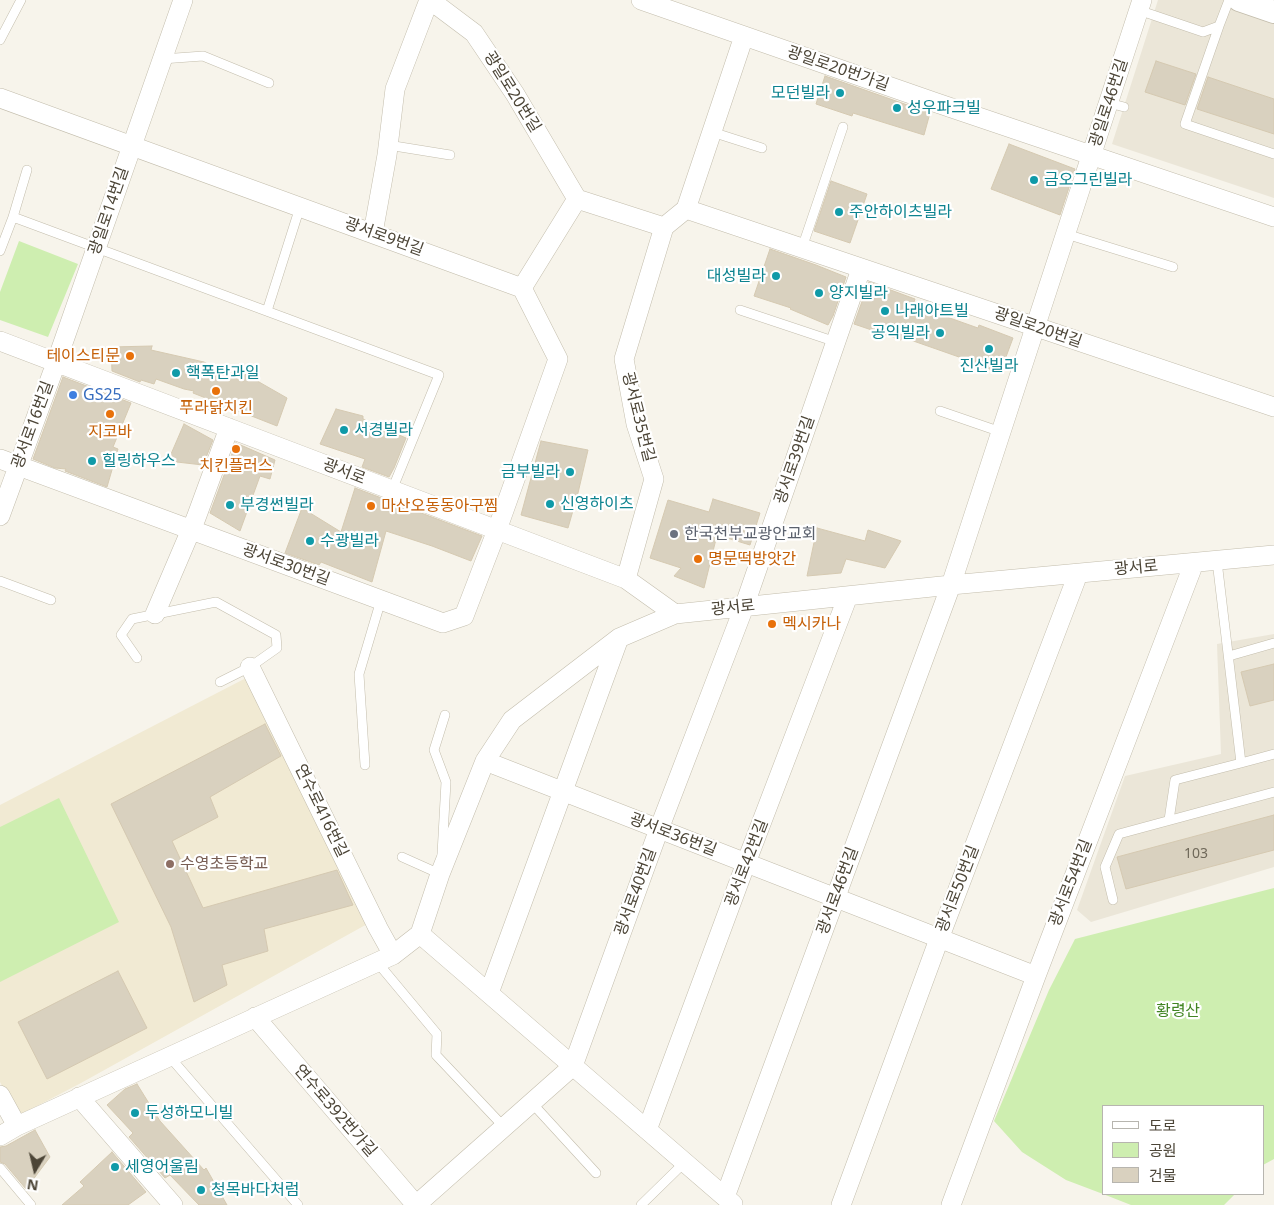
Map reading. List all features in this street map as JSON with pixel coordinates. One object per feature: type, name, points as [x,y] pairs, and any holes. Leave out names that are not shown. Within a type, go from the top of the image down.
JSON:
[{"type":"street","name":"광일로14번길","points":[[56,363],[183,0]]},
{"type":"street","name":"광일로20번길","points":[[373,233],[388,145],[395,89],[429,0],[474,33],[514,94],[576,199]]},
{"type":"street","name":"광일로20번가길","points":[[641,0],[671,5],[744,36],[1274,217]]},
{"type":"street","points":[[1239,0],[1274,10]]},
{"type":"street","name":"광일로46번길","points":[[951,585],[1092,155],[1116,105],[1145,7]]},
{"type":"street","points":[[497,530],[558,359],[522,288],[576,199],[664,227],[686,209],[744,36]]},
{"type":"street","name":"광서로9번길","points":[[0,98],[522,288]]},
{"type":"street","name":"광일로20번길","points":[[686,209],[1274,407]]},
{"type":"street","name":"광서로35번길","points":[[626,579],[654,479],[636,424],[624,359],[664,227]]},
{"type":"street","name":"광서로39번길","points":[[744,607],[861,269]]},
{"type":"street","name":"광서로","points":[[0,341],[626,579],[675,614],[951,585],[1274,556]]},
{"type":"street","name":"광서로16번길","points":[[0,516],[56,363]]},
{"type":"street","points":[[155,614],[196,518],[229,428]]},
{"type":"street","name":"광서로30번길","points":[[0,459],[443,623],[464,616],[497,530]]},
{"type":"street","name":"광서로54번길","points":[[951,1205],[1036,976],[1194,563]]},
{"type":"street","name":"광서로50번길","points":[[841,1205],[939,938],[1078,574]]},
{"type":"street","name":"광서로46번길","points":[[729,1201],[835,898],[951,585]]},
{"type":"street","name":"광서로42번길","points":[[647,1130],[848,596]]},
{"type":"street","name":"광서로40번길","points":[[573,1066],[659,829],[744,607]]},
{"type":"street","points":[[0,1136],[16,1126],[385,958],[420,934],[440,874],[484,761],[512,720],[619,638],[675,614]]},
{"type":"street","points":[[489,993],[619,638]]},
{"type":"street","name":"연수로416번길","points":[[250,667],[378,928],[385,958]]},
{"type":"street","name":"광서로36번길","points":[[484,761],[1036,976]]},
{"type":"street","points":[[420,934],[729,1201]]},
{"type":"street","name":"연수로392번가길","points":[[255,1017],[416,1205]]},
{"type":"street","points":[[416,1205],[573,1066]]},
{"type":"street","points":[[0,1095],[16,1126]]},
{"type":"street","points":[[79,1097],[173,1205]]},
{"type":"lane","points":[[0,40],[21,0]]},
{"type":"lane","points":[[1229,0],[1184,124],[1274,154]]},
{"type":"lane","points":[[1145,7],[1202,32],[1219,26]]},
{"type":"lane","points":[[162,59],[203,56],[269,83]]},
{"type":"lane","points":[[802,248],[843,127]]},
{"type":"lane","points":[[712,132],[762,148]]},
{"type":"lane","points":[[388,145],[450,155]]},
{"type":"lane","points":[[0,251],[28,170]]},
{"type":"lane","points":[[267,311],[300,207]]},
{"type":"lane","points":[[13,217],[439,375],[392,490]]},
{"type":"lane","points":[[1066,234],[1173,267]]},
{"type":"lane","points":[[740,310],[836,342]]},
{"type":"lane","points":[[940,411],[1001,432]]},
{"type":"lane","points":[[1217,561],[1242,762]]},
{"type":"lane","points":[[0,582],[51,600]]},
{"type":"lane","points":[[365,765],[359,674],[381,600]]},
{"type":"lane","points":[[137,658],[121,635],[132,619],[216,602],[276,635],[277,648],[250,667],[220,682]]},
{"type":"lane","points":[[1229,656],[1274,643]]},
{"type":"lane","points":[[402,857],[440,874],[446,782],[434,750],[445,715]]},
{"type":"lane","points":[[1169,820],[1175,780],[1274,754]]},
{"type":"lane","points":[[1112,900],[1105,867],[1119,834],[1274,792]]},
{"type":"lane","points":[[385,958],[437,1034],[436,1055],[504,1127]]},
{"type":"lane","points":[[169,1056],[298,1205]]},
{"type":"lane","points":[[532,1102],[596,1172]]},
{"type":"lane","points":[[641,1205],[685,1162]]},
{"type":"lane","points":[[0,1168],[31,1205]]},
{"type":"shaded area","points":[[1158,0],[1274,0],[1274,198],[1112,144]]},
{"type":"shaded area","points":[[1274,634],[1274,867],[1091,922],[1077,910],[1125,776],[1221,754],[1217,644]]},
{"type":"shaded area","name":"수영초등학교","points":[[248,677],[369,923],[18,1116],[0,1082],[0,805]]},
{"type":"green space","points":[[19,241],[78,264],[48,337],[0,320],[0,292]]},
{"type":"green space","points":[[59,798],[119,922],[0,982],[0,827]]},
{"type":"green space","name":"황령산","points":[[1274,888],[1274,1159],[1264,1164],[1264,1105],[1102,1105],[1102,1194],[1066,1180],[1022,1152],[994,1121],[1049,990],[1075,939]]},
{"type":"green space","points":[[1106,1195],[1234,1195],[1224,1205],[1131,1205]]},
{"type":"building","points":[[1156,61],[1196,74],[1185,105],[1145,92]]},
{"type":"building","points":[[825,76],[930,113],[924,135],[853,113],[852,116],[816,104]]},
{"type":"building","points":[[1208,77],[1274,99],[1274,134],[1197,109]]},
{"type":"building","name":"금오그린빌라","points":[[1009,144],[1075,169],[1060,215],[991,189]]},
{"type":"building","name":"주안하이츠빌라","points":[[831,181],[867,194],[850,243],[814,231]]},
{"type":"building","points":[[770,249],[846,277],[833,316],[828,325],[791,308],[754,296]]},
{"type":"building","points":[[869,282],[915,299],[913,305],[978,328],[979,325],[1013,338],[1000,373],[902,337],[901,340],[854,324]]},
{"type":"building","points":[[152,346],[151,350],[204,362],[243,382],[245,374],[287,398],[277,426],[193,393],[194,391],[156,379],[154,384],[141,380],[140,382],[112,371],[111,347]]},
{"type":"building","points":[[63,377],[131,403],[113,447],[118,449],[107,487],[65,471],[66,469],[55,468],[33,459]]},
{"type":"building","points":[[336,409],[363,416],[363,419],[406,438],[389,477],[362,467],[365,459],[320,444]]},
{"type":"building","points":[[184,424],[213,440],[203,465],[168,461]]},
{"type":"building","points":[[541,441],[588,450],[568,528],[521,515]]},
{"type":"building","points":[[236,443],[275,460],[270,479],[260,476],[240,531],[210,513]]},
{"type":"building","points":[[355,488],[482,536],[471,561],[386,531],[372,582],[321,562],[319,565],[285,553],[302,508],[341,532]]},
{"type":"building","points":[[713,499],[760,513],[750,545],[717,535],[704,588],[674,576],[681,568],[650,558],[668,500],[709,512]]},
{"type":"building","points":[[817,528],[865,541],[868,530],[901,541],[885,568],[846,559],[841,573],[807,576]]},
{"type":"building","points":[[1274,664],[1274,700],[1250,706],[1241,672]]},
{"type":"building","points":[[265,724],[281,756],[210,797],[218,817],[172,841],[203,908],[337,870],[353,905],[264,929],[268,951],[222,965],[227,985],[194,1002],[171,927],[111,804]]},
{"type":"building","points":[[1274,815],[1274,850],[1126,889],[1117,857]]},
{"type":"building","points":[[118,971],[147,1028],[47,1079],[18,1022]]},
{"type":"building","points":[[137,1084],[160,1121],[204,1170],[206,1168],[227,1205],[199,1205],[170,1175],[165,1178],[129,1137],[133,1133],[107,1105],[125,1089]]},
{"type":"building","points":[[35,1130],[50,1157],[26,1189],[5,1164],[0,1162],[0,1147],[6,1146]]},
{"type":"building","name":"세영어울림","points":[[112,1152],[146,1192],[128,1205],[62,1205],[84,1186],[80,1182]]},
{"type":"place","name":"모던빌라","points":[[840,93]]},
{"type":"place","name":"성우파크빌","points":[[897,108]]},
{"type":"place","name":"금오그린빌라","points":[[1034,180]]},
{"type":"place","name":"주안하이츠빌라","points":[[839,212]]},
{"type":"place","name":"대성빌라","points":[[776,276]]},
{"type":"place","name":"양지빌라","points":[[819,293]]},
{"type":"place","name":"나래아트빌","points":[[885,311]]},
{"type":"place","name":"공익빌라","points":[[940,333]]},
{"type":"place","name":"진산빌라","points":[[989,349]]},
{"type":"place","name":"테이스티문","points":[[130,356]]},
{"type":"place","name":"핵폭탄과일","points":[[176,373]]},
{"type":"place","name":"푸라닭치킨","points":[[216,391]]},
{"type":"place","name":"GS25","points":[[73,395]]},
{"type":"place","name":"지코바","points":[[110,414]]},
{"type":"place","name":"서경빌라","points":[[344,430]]},
{"type":"place","name":"치킨플러스","points":[[236,449]]},
{"type":"place","name":"힐링하우스","points":[[92,461]]},
{"type":"place","name":"금부빌라","points":[[570,472]]},
{"type":"place","name":"신영하이츠","points":[[550,504]]},
{"type":"place","name":"부경썬빌라","points":[[230,505]]},
{"type":"place","name":"마산오동동아구찜","points":[[371,506]]},
{"type":"place","name":"한국천부교광안교회","points":[[674,534]]},
{"type":"place","name":"수광빌라","points":[[310,541]]},
{"type":"place","name":"명문떡방앗간","points":[[698,559]]},
{"type":"place","name":"멕시카나","points":[[772,624]]},
{"type":"place","name":"수영초등학교","points":[[170,864]]},
{"type":"place","name":"두성하모니빌","points":[[135,1113]]},
{"type":"place","name":"세영어울림","points":[[115,1167]]},
{"type":"place","name":"청목바다처럼","points":[[201,1190]]}]
